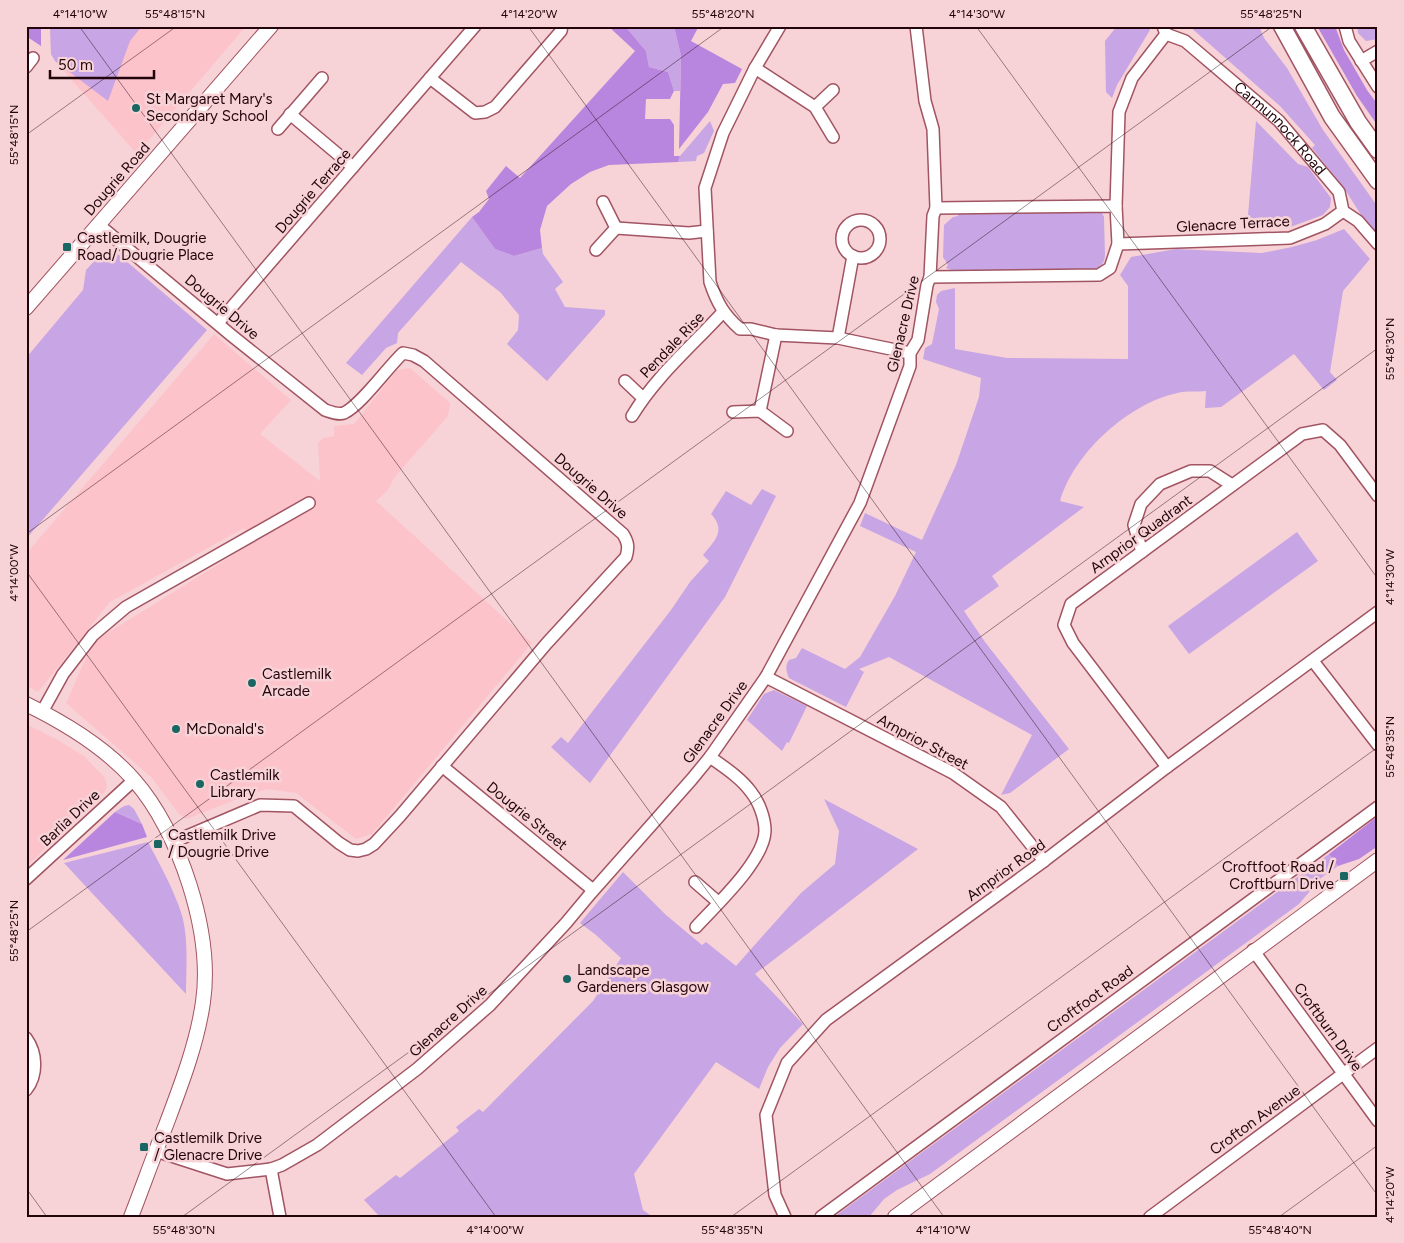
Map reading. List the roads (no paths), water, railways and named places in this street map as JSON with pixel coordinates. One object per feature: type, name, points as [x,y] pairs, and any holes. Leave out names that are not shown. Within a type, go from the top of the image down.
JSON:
[{"type":"main road","points":[[1282,26],[1332,118],[1378,180]]},
{"type":"main road","points":[[1303,26],[1358,122],[1378,150]]},
{"type":"street","name":"Dougrie Road","points":[[26,308],[271,26]]},
{"type":"street","name":"Dougrie Terrace","points":[[218,323],[475,26]]},
{"type":"street","points":[[430,78],[475,113],[485,112],[495,107],[561,31],[562,26]]},
{"type":"street","points":[[780,26],[755,68],[723,133],[706,188],[710,282],[723,312],[740,329],[751,329],[776,335],[838,338],[910,353]]},
{"type":"street","name":"Glenacre Drive","points":[[156,1151],[227,1174],[271,1169],[294,1159],[317,1145],[417,1069],[490,1005],[566,923],[710,758],[766,677],[860,503],[910,366],[910,353],[918,340],[930,276],[933,216],[936,208],[932,129],[924,101],[916,26]]},
{"type":"street","points":[[1345,26],[1349,41],[1378,87]]},
{"type":"street","points":[[930,276],[1099,275],[1110,268],[1118,244],[1116,206],[1119,112],[1132,78],[1165,30]]},
{"type":"street","name":"Carmunnock Road","points":[[1165,30],[1185,41],[1279,121],[1340,192],[1342,211]]},
{"type":"street","points":[[1361,61],[1378,51]]},
{"type":"street","points":[[755,68],[815,106],[833,137]]},
{"type":"street","points":[[278,129],[322,78]]},
{"type":"street","points":[[815,106],[833,90]]},
{"type":"street","points":[[290,114],[353,167]]},
{"type":"street","points":[[603,202],[616,228]]},
{"type":"street","points":[[936,208],[1116,206]]},
{"type":"street","points":[[1342,211],[1358,220],[1378,244]]},
{"type":"street","name":"Glenacre Terrace","points":[[1118,244],[1290,238],[1325,224],[1342,211]]},
{"type":"street","name":"Dougrie Drive","points":[[99,225],[325,410],[336,414],[343,413],[354,406],[392,362],[403,353],[413,354],[431,367],[623,534],[628,549],[626,557],[547,643],[385,833],[366,849],[350,850],[294,806],[260,805],[173,842]]},
{"type":"street","points":[[616,228],[688,233],[707,232]]},
{"type":"street","points":[[596,250],[616,228]]},
{"type":"street","points":[[838,338],[853,256]]},
{"type":"street","name":"Pendale Rise","points":[[632,416],[643,398],[690,344],[705,332],[723,312]]},
{"type":"street","points":[[760,412],[776,335]]},
{"type":"street","name":"Pendale Rise","points":[[625,381],[643,398]]},
{"type":"street","points":[[733,412],[760,412],[787,431]]},
{"type":"street","name":"Arnprior Quadrant","points":[[1167,767],[1073,643],[1064,625],[1071,604],[1302,434],[1323,430],[1340,445],[1378,496]]},
{"type":"street","points":[[1142,552],[1134,525],[1142,504],[1160,484],[1191,471],[1210,471],[1232,485]]},
{"type":"street","points":[[42,712],[63,674],[93,635],[126,607],[308,503]]},
{"type":"street","name":"Arnprior Road","points":[[785,1217],[775,1195],[766,1115],[787,1063],[826,1020],[1044,862],[1167,767],[1378,612]]},
{"type":"street","points":[[1313,660],[1378,745]]},
{"type":"street","name":"Arnprior Street","points":[[766,677],[953,773],[1000,807],[1044,862]]},
{"type":"street","points":[[26,704],[66,724],[107,755],[134,780],[151,803],[173,842],[185,871],[198,917],[206,976],[199,1025],[185,1075],[131,1217]]},
{"type":"street","points":[[696,927],[749,867],[760,850],[765,831],[761,810],[751,791],[732,773],[710,758]]},
{"type":"street","name":"Dougrie Street","points":[[442,766],[594,890]]},
{"type":"street","name":"Barlia Drive","points":[[26,879],[134,780]]},
{"type":"street","name":"Croftfoot Road","points":[[821,1217],[1378,807]]},
{"type":"street","points":[[895,1217],[1253,950],[1378,860]]},
{"type":"street","points":[[696,882],[718,902]]},
{"type":"street","name":"Croftburn Drive","points":[[1253,950],[1378,1121]]},
{"type":"street","points":[[26,1038],[32,1046],[35,1058],[34,1077],[26,1090]]},
{"type":"street","name":"Crofton Avenue","points":[[1150,1217],[1378,1048]]},
{"type":"street","points":[[271,1169],[280,1217]]},
{"type":"place","name":"St Margaret Mary's Secondary School","points":[[136,108]]},
{"type":"place","name":"Castlemilk, Dougrie Road/ Dougrie Place","points":[[67,247]]},
{"type":"place","name":"Castlemilk Arcade","points":[[252,683]]},
{"type":"place","name":"McDonald's","points":[[176,729]]},
{"type":"place","name":"Castlemilk Library","points":[[200,784]]},
{"type":"place","name":"Castlemilk Drive / Dougrie Drive","points":[[158,844]]},
{"type":"place","name":"Croftfoot Road / Croftburn Drive","points":[[1344,876]]},
{"type":"place","name":"Landscape Gardeners Glasgow","points":[[567,979]]},
{"type":"place","name":"Castlemilk Drive / Glenacre Drive","points":[[144,1147]]}]
